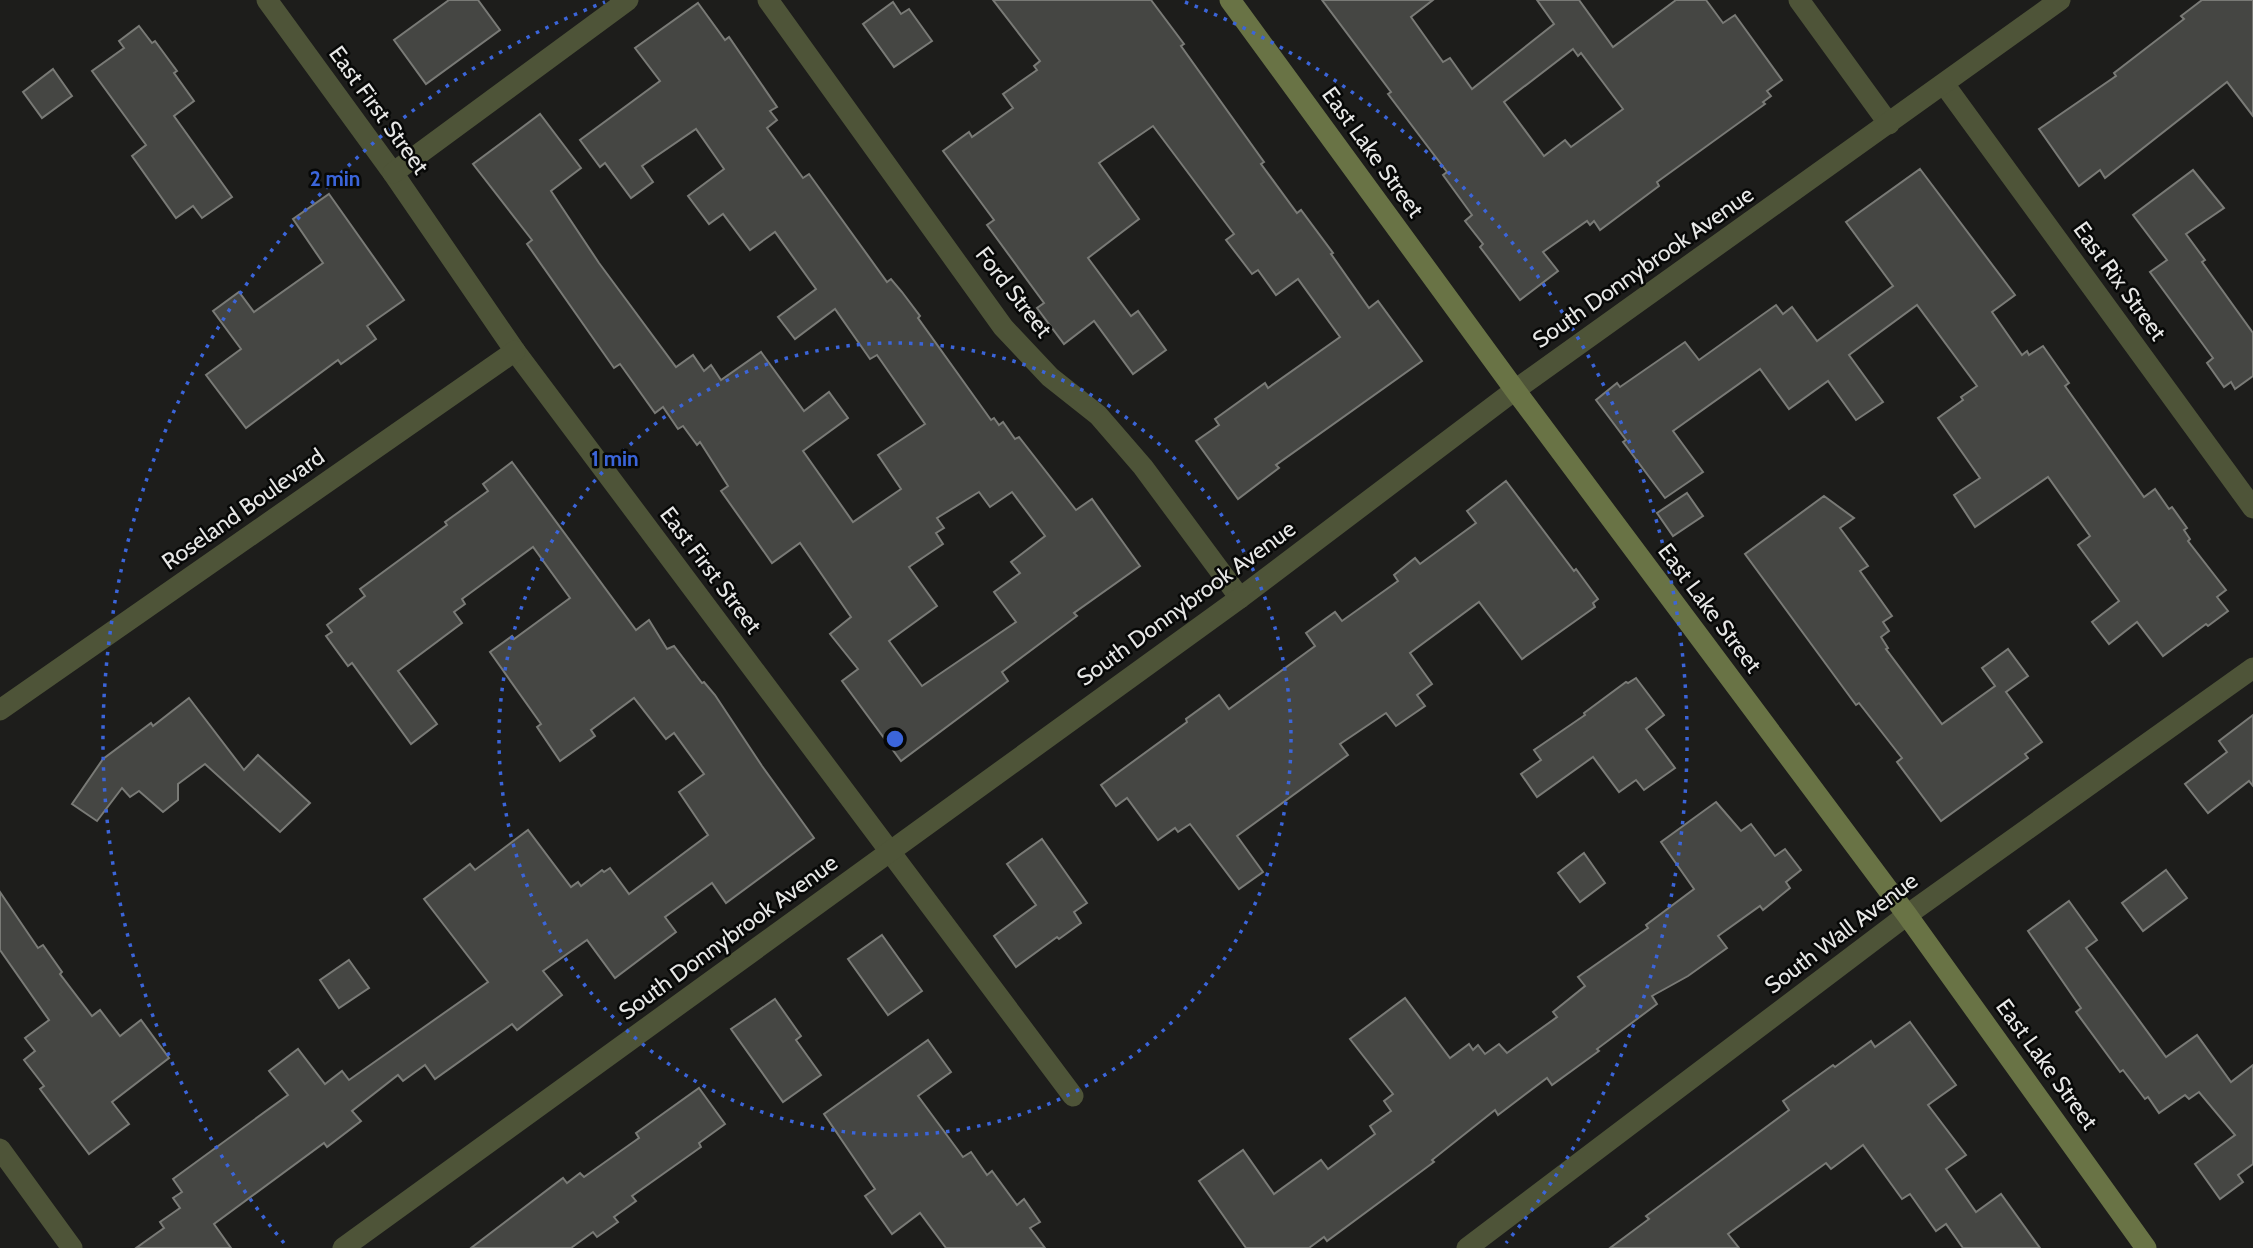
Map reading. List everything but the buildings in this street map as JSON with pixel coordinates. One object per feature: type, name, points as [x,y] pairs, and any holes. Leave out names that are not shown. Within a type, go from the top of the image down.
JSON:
[{"type":"street","name":"East First Street","points":[[267,0],[393,173],[515,351],[1073,1096]]},
{"type":"street","points":[[393,173],[628,0]]},
{"type":"street","name":"Ford Street","points":[[768,0],[1003,327],[1051,377],[1107,425],[1143,467],[1240,598]]},
{"type":"street","name":"East Lake Street","points":[[1230,0],[1515,390],[1907,915],[2146,1248]]},
{"type":"street","points":[[1799,0],[1889,124]]},
{"type":"street","name":"South Donnybrook Avenue","points":[[343,1248],[1240,598],[1515,390],[2060,0]]},
{"type":"street","name":"East Rix Street","points":[[1944,85],[2253,508]]},
{"type":"street","name":"Roseland Boulevard","points":[[0,710],[515,351]]},
{"type":"street","name":"South Wall Avenue","points":[[1467,1248],[1907,915],[2253,668]]},
{"type":"street","points":[[0,1149],[72,1248]]}]
